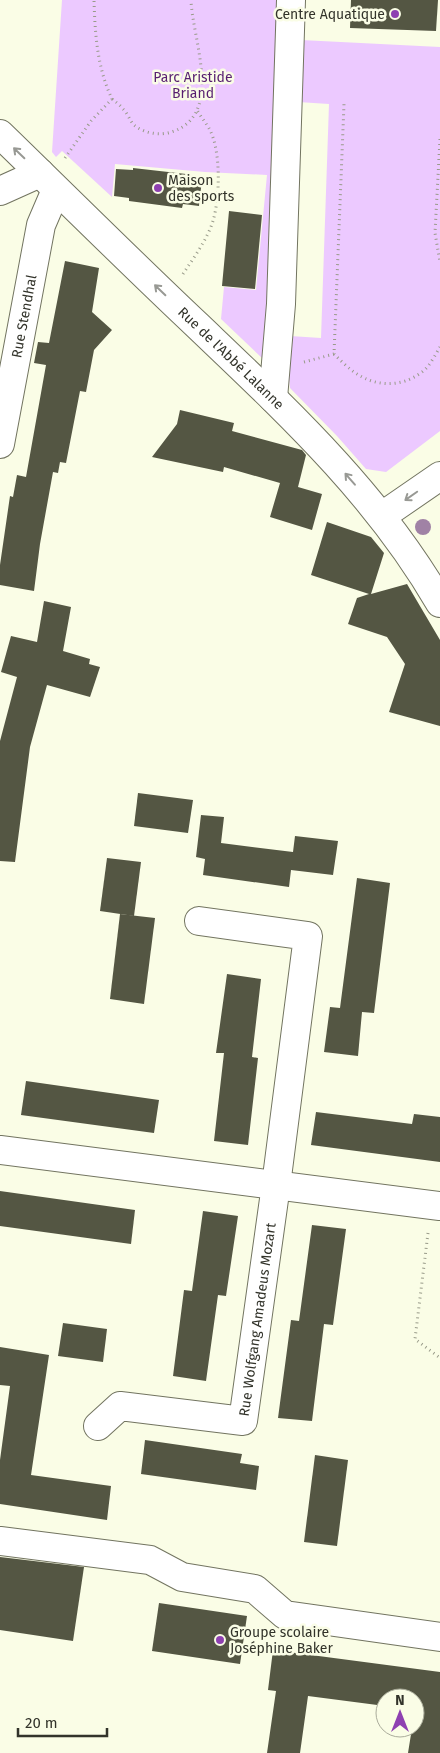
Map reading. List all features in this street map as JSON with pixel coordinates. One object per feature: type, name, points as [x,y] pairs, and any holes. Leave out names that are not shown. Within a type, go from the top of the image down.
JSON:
[{"type":"street","points":[[273,398],[281,304],[291,0]]},
{"type":"street","name":"Rue de l'Abbé Lalanne","points":[[0,134],[329,454],[382,516],[412,558],[440,603]]},
{"type":"street","points":[[0,191],[48,182]]},
{"type":"street","name":"Rue Stendhal","points":[[0,444],[48,182]]},
{"type":"street","points":[[382,516],[440,476]]},
{"type":"street","name":"Rue Wolfgang Amadeus Mozart","points":[[98,1426],[120,1406],[243,1422],[308,936],[199,921]]},
{"type":"street","points":[[0,1150],[436,1205]]},
{"type":"street","points":[[0,1541],[150,1560],[182,1577],[255,1589],[285,1615],[440,1637]]},
{"type":"path","points":[[94,0],[99,62],[105,84],[112,99],[123,108],[135,125],[148,132],[160,134],[172,132],[186,124],[197,110],[202,92],[202,68],[191,0]]},
{"type":"path","points":[[48,182],[81,133],[112,99]]},
{"type":"path","points":[[334,354],[344,104]]},
{"type":"path","points":[[165,295],[182,276],[200,250],[213,220],[218,190],[217,153],[210,131],[197,110]]},
{"type":"path","points":[[440,139],[435,233],[440,262]]},
{"type":"path","points":[[334,354],[354,372],[371,381],[396,384],[410,379],[423,371],[440,347]]},
{"type":"path","points":[[298,363],[334,354]]},
{"type":"path","points":[[436,1205],[415,1339],[440,1358]]},
{"type":"green space","name":"Parc Aristide Briand","points":[[62,0],[281,0],[269,291],[262,358],[221,319],[224,287],[256,290],[267,175],[115,164],[112,197],[62,151],[56,157],[52,152]]},
{"type":"green space","points":[[301,40],[440,47],[440,431],[386,472],[366,469],[290,388],[288,365],[290,336],[321,338],[329,104],[298,102]]},
{"type":"building","name":"Centre Aquatique","points":[[351,0],[438,0],[436,31],[350,28]]},
{"type":"building","name":"Maison des sports","points":[[133,168],[186,174],[186,177],[202,179],[199,206],[183,204],[182,208],[129,201],[129,198],[114,196],[116,169],[133,170]]},
{"type":"building","points":[[229,211],[262,215],[255,289],[222,286]]},
{"type":"building","points":[[65,261],[99,268],[92,312],[112,330],[94,350],[86,392],[80,391],[66,463],[60,462],[58,473],[53,472],[34,591],[0,585],[0,565],[10,496],[13,497],[17,475],[26,477],[46,365],[34,363],[38,342],[49,343]]},
{"type":"building","points":[[180,410],[234,423],[232,431],[302,450],[306,455],[298,487],[322,494],[312,530],[270,517],[280,483],[224,467],[223,472],[152,457],[177,424]]},
{"type":"building","points":[[327,522],[371,537],[384,553],[371,594],[407,584],[440,640],[440,726],[389,712],[405,664],[387,637],[348,624],[357,598],[369,594],[311,575]]},
{"type":"building","points":[[44,601],[71,607],[63,651],[90,659],[89,664],[100,667],[90,697],[47,685],[30,747],[15,862],[0,861],[0,741],[17,677],[1,672],[11,636],[37,642]]},
{"type":"building","points":[[138,793],[193,800],[188,833],[134,826]]},
{"type":"building","points":[[201,815],[224,817],[221,843],[293,852],[295,836],[338,841],[333,875],[291,870],[289,887],[203,875],[205,859],[196,857]]},
{"type":"building","points":[[107,858],[141,862],[134,916],[100,911]]},
{"type":"building","points":[[357,878],[390,883],[374,1013],[362,1012],[358,1056],[324,1052],[330,1007],[340,1008]]},
{"type":"building","points":[[120,914],[155,918],[144,1004],[110,999]]},
{"type":"building","points":[[227,974],[261,979],[252,1057],[258,1058],[248,1145],[214,1141],[224,1053],[216,1053]]},
{"type":"building","points":[[26,1081],[159,1100],[154,1133],[21,1115]]},
{"type":"building","points":[[316,1112],[412,1124],[414,1114],[440,1117],[440,1162],[311,1145]]},
{"type":"building","points":[[0,1191],[135,1210],[131,1244],[0,1226]]},
{"type":"building","points":[[203,1211],[238,1216],[226,1296],[218,1295],[206,1381],[173,1376],[184,1290],[192,1291]]},
{"type":"building","points":[[312,1225],[346,1229],[333,1325],[324,1324],[312,1421],[278,1418],[291,1320],[299,1321]]},
{"type":"building","points":[[63,1323],[107,1329],[103,1362],[58,1356]]},
{"type":"building","points":[[0,1347],[49,1355],[31,1475],[111,1486],[107,1520],[0,1504],[0,1460],[10,1386],[0,1385]]},
{"type":"building","points":[[145,1440],[242,1454],[240,1463],[259,1466],[256,1490],[141,1474]]},
{"type":"building","points":[[315,1455],[348,1460],[337,1546],[304,1542]]},
{"type":"building","points":[[0,1557],[84,1567],[73,1641],[0,1630]]},
{"type":"building","points":[[159,1603],[247,1616],[240,1664],[152,1651]]},
{"type":"building","points":[[273,1650],[440,1672],[440,1753],[408,1753],[410,1738],[425,1738],[425,1688],[375,1688],[375,1705],[308,1696],[300,1753],[267,1753],[276,1691],[268,1690]]},
{"type":"place","name":"Centre Aquatique","points":[[395,14]]},
{"type":"place","name":"Maison des sports","points":[[158,188]]},
{"type":"place","name":"Groupe scolaire Joséphine Baker","points":[[220,1640]]}]
